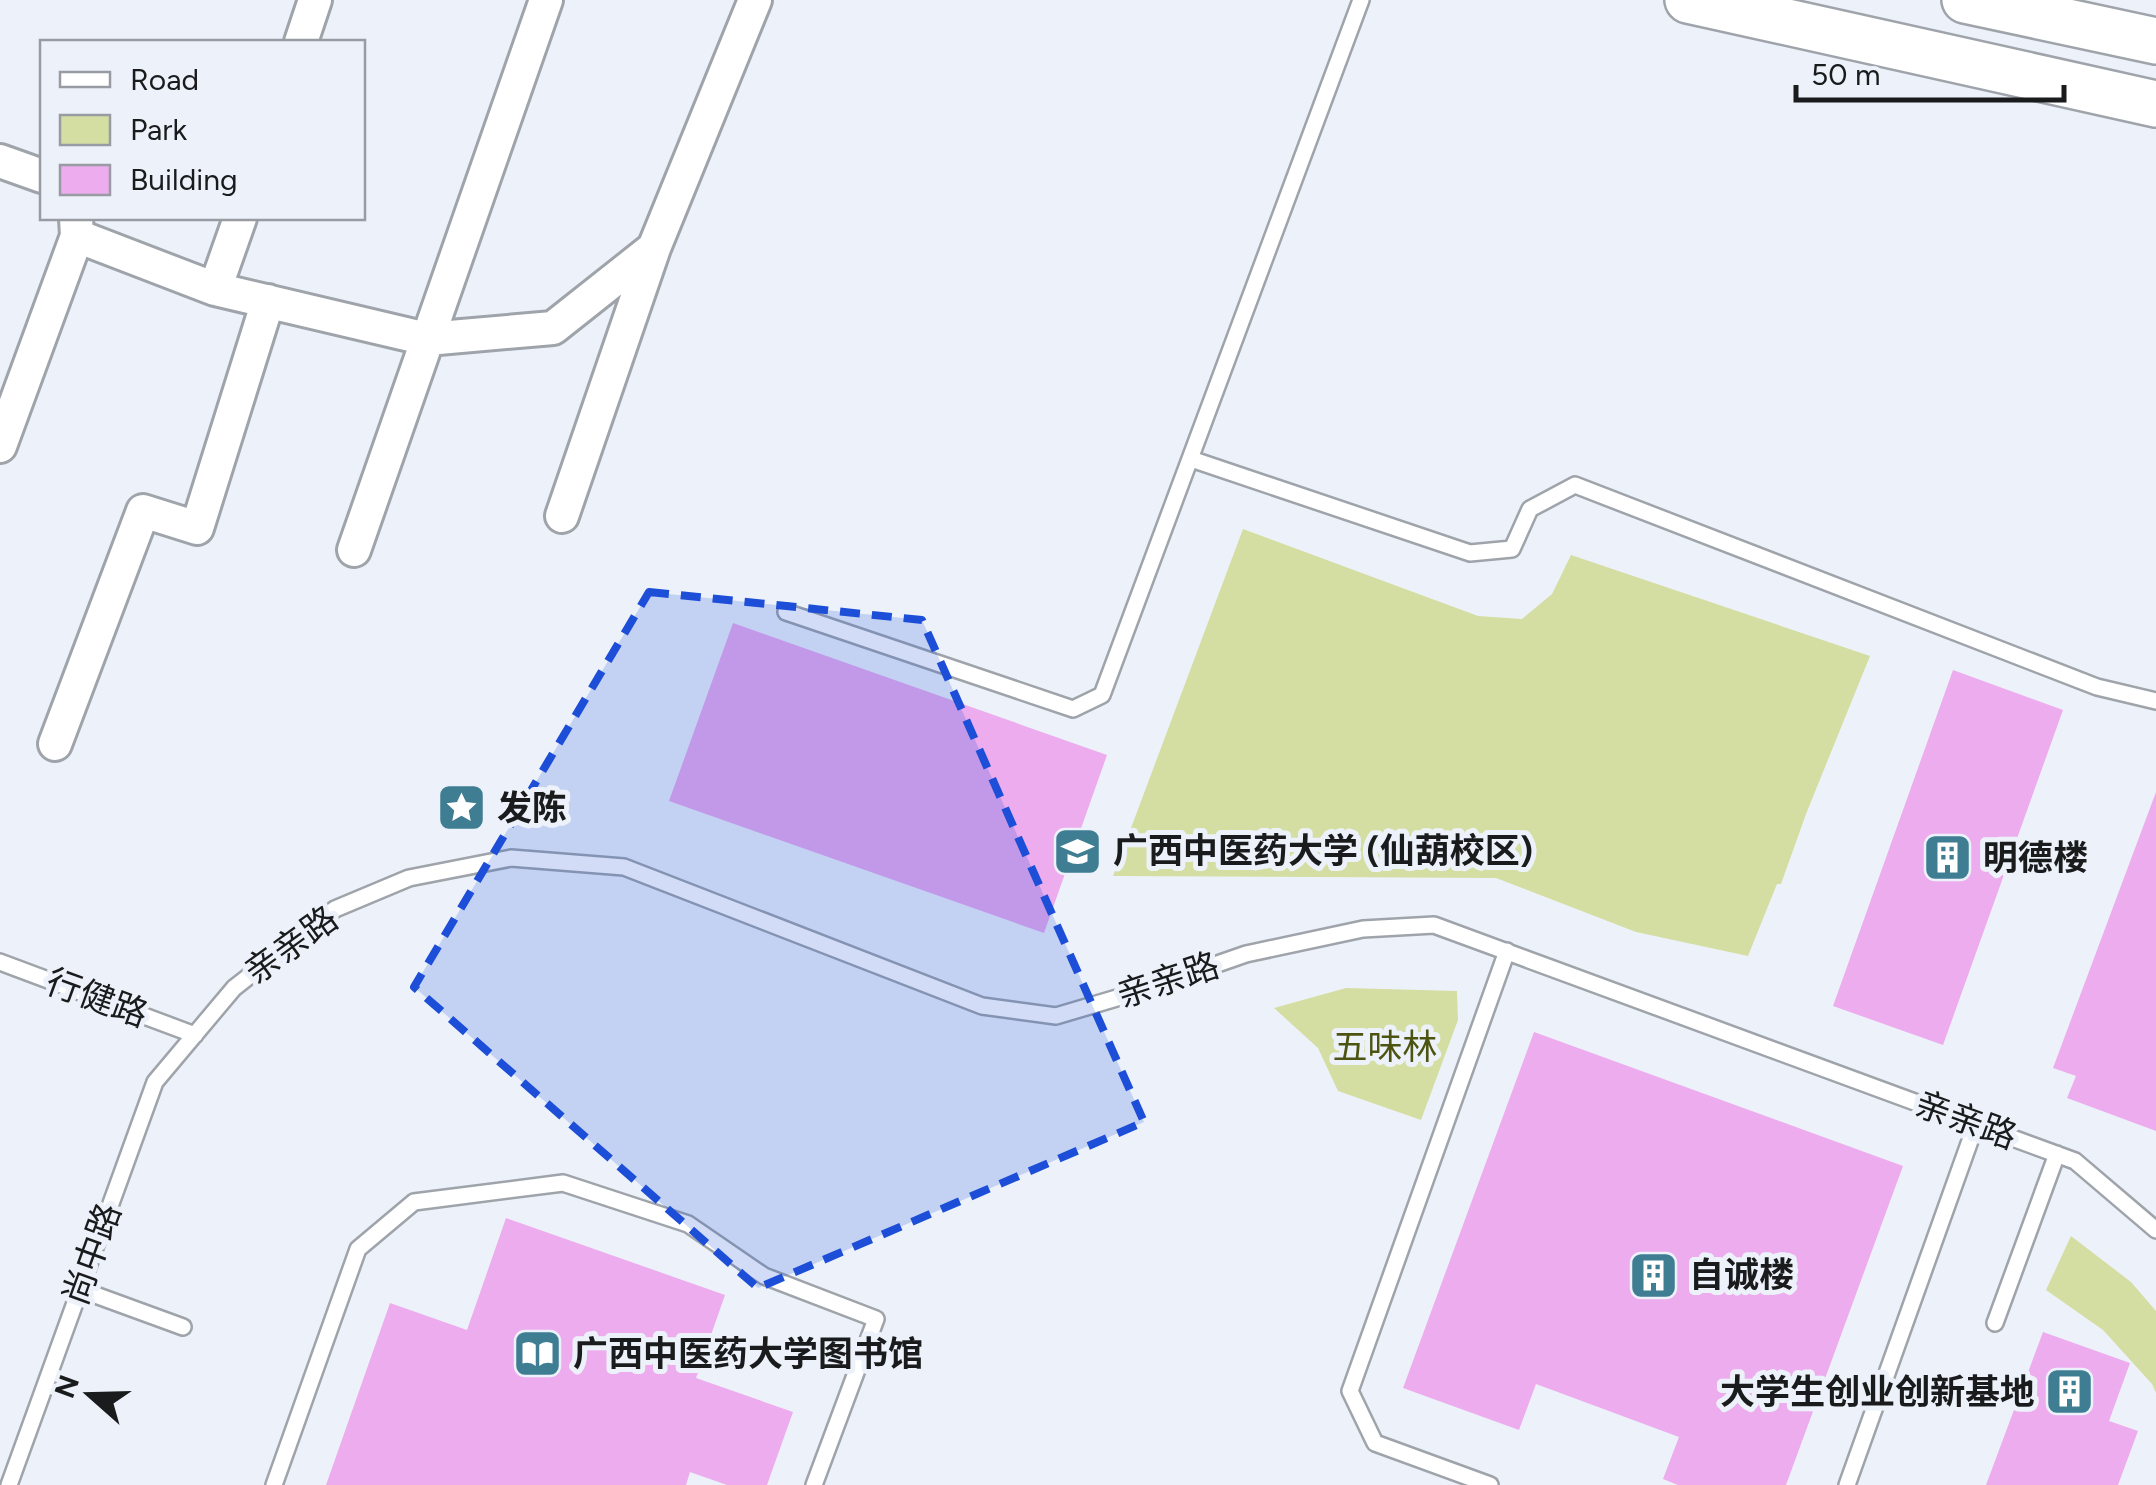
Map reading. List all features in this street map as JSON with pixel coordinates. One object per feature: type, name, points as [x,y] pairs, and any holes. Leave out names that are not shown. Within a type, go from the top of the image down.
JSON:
[{"type":"street","points":[[302,40],[316,0]]},
{"type":"street","points":[[354,550],[546,0]]},
{"type":"street","points":[[562,516],[654,248],[755,0]]},
{"type":"street","points":[[1688,0],[2156,104]]},
{"type":"street","points":[[1966,0],[2156,41]]},
{"type":"street","points":[[0,161],[40,175]]},
{"type":"street","points":[[215,289],[239,220]]},
{"type":"street","points":[[0,446],[76,227],[215,289],[427,338],[553,328],[654,248]]},
{"type":"street","points":[[55,744],[143,511],[197,528],[268,302]]},
{"type":"lane","points":[[786,612],[1073,709],[1102,695],[1362,0]]},
{"type":"lane","points":[[1190,459],[1470,553],[1512,549],[1530,509],[1575,485],[2097,687],[2156,701]]},
{"type":"lane","name":"亲亲路","points":[[195,1035],[234,988],[335,909],[409,878],[511,858],[624,867],[982,1006],[1056,1016],[1246,954],[1362,929],[1434,925],[2075,1160],[2156,1230]]},
{"type":"lane","points":[[1490,1485],[1375,1443],[1350,1392],[1507,952]]},
{"type":"lane","name":"行健路","points":[[0,962],[195,1035]]},
{"type":"lane","name":"尚中路","points":[[9,1485],[155,1082],[195,1035]]},
{"type":"lane","points":[[1847,1485],[1976,1124]]},
{"type":"lane","points":[[1995,1323],[2057,1154]]},
{"type":"lane","points":[[274,1485],[358,1250],[414,1202],[563,1183],[688,1224],[764,1276],[876,1319],[814,1485]]},
{"type":"lane","points":[[80,1289],[183,1327]]},
{"type":"highlighted area","points":[[649,592],[922,620],[1144,1122],[758,1288],[414,987]]},
{"type":"green space","points":[[1243,529],[1478,616],[1522,619],[1552,594],[1571,555],[1870,656],[1781,884],[1777,884],[1748,956],[1636,932],[1496,878],[1113,876]]},
{"type":"green space","name":"五味林","points":[[1346,988],[1457,991],[1458,1020],[1421,1120],[1338,1091],[1318,1048],[1274,1008]]},
{"type":"green space","points":[[2071,1236],[2131,1282],[2156,1311],[2156,1393],[2103,1330],[2046,1290]]},
{"type":"building","points":[[733,623],[1107,755],[1044,933],[669,801]]},
{"type":"building","name":"明德楼","points":[[1953,670],[2063,710],[1943,1045],[1833,1006]]},
{"type":"building","points":[[2156,792],[2156,1131],[2067,1098],[2076,1076],[2053,1068]]},
{"type":"building","name":"自诚楼","points":[[1534,1032],[1903,1166],[1786,1485],[1678,1485],[1663,1479],[1679,1437],[1536,1384],[1519,1430],[1403,1388]]},
{"type":"building","name":"广西中医药大学图书馆","points":[[506,1218],[725,1295],[696,1378],[793,1412],[767,1485],[727,1485],[690,1472],[686,1485],[326,1485],[390,1303],[467,1330]]},
{"type":"building","name":"大学生创业创新基地","points":[[2043,1332],[2130,1363],[2109,1421],[2138,1431],[2118,1485],[1986,1485]]},
{"type":"place","name":"发陈","points":[[462,808]]},
{"type":"place","name":"广西中医药大学 (仙葫校区)","points":[[1078,851]]},
{"type":"place","name":"明德楼","points":[[1948,858]]},
{"type":"place","name":"自诚楼","points":[[1654,1275]]},
{"type":"place","name":"广西中医药大学图书馆","points":[[538,1354]]},
{"type":"place","name":"大学生创业创新基地","points":[[2070,1392]]}]
